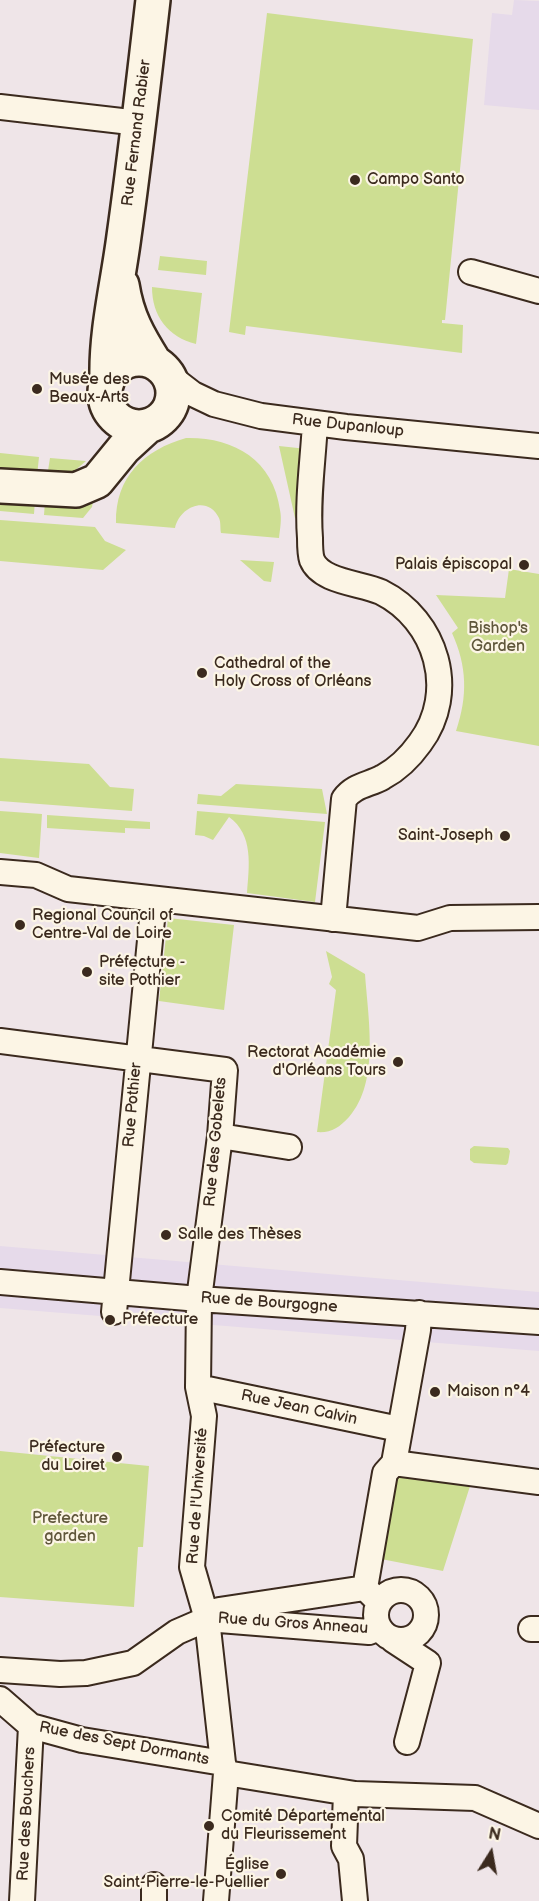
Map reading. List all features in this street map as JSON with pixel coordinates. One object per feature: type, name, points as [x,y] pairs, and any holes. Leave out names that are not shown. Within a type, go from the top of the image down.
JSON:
[{"type":"street","name":"Rue Fernand Rabier","points":[[83,486],[95,463],[107,391],[115,287],[120,266],[139,123],[153,0]]},
{"type":"street","points":[[0,107],[139,123]]},
{"type":"street","name":"Rue Fernand Rabier","points":[[120,266],[128,313],[138,336],[161,368]]},
{"type":"street","points":[[471,272],[539,291]]},
{"type":"street","points":[[0,486],[76,490],[97,480],[124,447],[165,415],[171,405],[172,384],[161,368],[145,359],[134,359],[124,362],[107,391],[112,414],[128,425],[148,426]]},
{"type":"street","name":"Rue Dupanloup","points":[[161,368],[193,394],[214,404],[261,416],[539,446]]},
{"type":"street","points":[[315,423],[309,521],[312,560],[317,568],[326,575],[364,585],[397,602],[418,621],[434,652],[440,677],[436,709],[421,742],[398,767],[381,778],[351,790],[344,799],[333,919]]},
{"type":"street","points":[[0,872],[36,875],[68,889],[418,928],[450,918],[539,917]]},
{"type":"street","name":"Rue Pothier","points":[[115,1302],[154,899]]},
{"type":"street","points":[[1,1048],[137,1057]]},
{"type":"street","name":"Rue des Gobelets","points":[[137,1057],[225,1070],[220,1136],[199,1299]]},
{"type":"street","points":[[220,1136],[289,1147]]},
{"type":"street","name":"Rue de Bourgogne","points":[[0,1282],[115,1302],[199,1299],[539,1322]]},
{"type":"street","name":"Rue de l'Université","points":[[199,1299],[198,1387],[204,1416],[192,1567],[206,1616],[224,1768],[216,1901]]},
{"type":"street","points":[[372,1595],[385,1473],[394,1463],[418,1330],[419,1313]]},
{"type":"street","name":"Rue Jean Calvin","points":[[198,1387],[399,1429]]},
{"type":"street","points":[[394,1463],[539,1482]]},
{"type":"street","name":"Rue du Gros Anneau","points":[[406,1591],[413,1594],[424,1605],[425,1620],[422,1628],[410,1639],[369,1632],[206,1616],[406,1591]]},
{"type":"street","name":"Rue du Gros Anneau","points":[[372,1595],[375,1615],[386,1634]]},
{"type":"street","points":[[0,1670],[60,1674],[86,1673],[134,1664],[177,1632],[206,1616]]},
{"type":"street","points":[[407,1742],[435,1633],[425,1620]]},
{"type":"street","points":[[386,1634],[428,1663]]},
{"type":"street","name":"Rue des Sept Dormants","points":[[0,1699],[31,1726],[82,1740],[346,1793],[475,1798],[539,1826]]},
{"type":"street","name":"Rue des Bouchers","points":[[22,1901],[31,1726]]},
{"type":"street","points":[[346,1793],[344,1846],[351,1859],[355,1901]]},
{"type":"shaded area","points":[[514,0],[539,1],[539,110],[484,105],[492,13],[512,15]]},
{"type":"shaded area","points":[[0,1246],[539,1292],[539,1351],[0,1308]]},
{"type":"green space","name":"Campo Santo","points":[[267,13],[473,39],[445,320],[442,320],[442,323],[463,325],[462,353],[246,326],[245,335],[229,332]]},
{"type":"green space","points":[[160,256],[207,261],[206,275],[158,270]]},
{"type":"green space","points":[[152,287],[202,293],[196,344],[177,336],[164,324],[155,307]]},
{"type":"green space","points":[[186,438],[220,442],[235,447],[248,454],[260,465],[276,492],[281,517],[279,538],[221,533],[220,520],[214,511],[202,505],[188,509],[182,514],[175,528],[116,523],[121,492],[135,468],[157,450]]},
{"type":"green space","points":[[279,446],[307,449],[302,520],[295,518]]},
{"type":"green space","points":[[0,453],[39,457],[37,476],[0,473]]},
{"type":"green space","points":[[50,458],[86,461],[71,474],[47,477]]},
{"type":"green space","points":[[94,495],[92,507],[83,518],[44,515],[45,501]]},
{"type":"green space","points":[[0,498],[35,500],[34,514],[0,511]]},
{"type":"green space","points":[[0,520],[95,527],[105,541],[126,550],[103,570],[0,561]]},
{"type":"green space","points":[[240,560],[274,562],[271,582],[264,581]]},
{"type":"green space","name":"Bishop's Garden","points":[[509,569],[539,574],[539,746],[456,731],[464,693],[461,657],[452,633],[458,628],[436,595],[505,598]]},
{"type":"green space","points":[[0,758],[89,764],[110,787],[134,789],[132,811],[0,801]]},
{"type":"green space","points":[[236,784],[322,789],[327,814],[197,804],[198,794],[221,796]]},
{"type":"green space","points":[[0,811],[42,814],[39,858],[0,853]]},
{"type":"green space","points":[[197,811],[325,822],[315,902],[247,893],[248,852],[243,833],[229,817],[213,840],[195,835]]},
{"type":"green space","points":[[47,815],[150,822],[150,829],[125,828],[125,833],[47,828]]},
{"type":"green space","points":[[168,918],[234,925],[224,1010],[159,1001]]},
{"type":"green space","points":[[326,951],[365,974],[370,1049],[365,1086],[359,1103],[338,1127],[331,1131],[317,1132],[336,990],[329,984],[332,977]]},
{"type":"green space","points":[[474,1146],[508,1148],[510,1151],[508,1163],[506,1165],[474,1163],[470,1160],[470,1149]]},
{"type":"green space","name":"Prefecture garden","points":[[0,1451],[149,1466],[143,1547],[138,1547],[134,1607],[0,1597]]},
{"type":"green space","points":[[396,1477],[471,1483],[443,1571],[381,1559]]},
{"type":"place","name":"Campo Santo","points":[[355,180]]},
{"type":"place","name":"Musée des Beaux-Arts","points":[[37,389]]},
{"type":"place","name":"Palais épiscopal","points":[[524,565]]},
{"type":"place","name":"Cathedral of the Holy Cross of Orléans","points":[[202,673]]},
{"type":"place","name":"Saint-Joseph","points":[[505,836]]},
{"type":"place","name":"Regional Council of Centre-Val de Loire","points":[[20,925]]},
{"type":"place","name":"Préfecture - site Pothier","points":[[87,972]]},
{"type":"place","name":"Rectorat Académie d'Orléans Tours","points":[[398,1062]]},
{"type":"place","name":"Salle des Thèses","points":[[166,1235]]},
{"type":"place","name":"Préfecture","points":[[110,1320]]},
{"type":"place","name":"Maison n°4","points":[[435,1392]]},
{"type":"place","name":"Préfecture du Loiret","points":[[117,1457]]},
{"type":"place","name":"Comité Départemental du Fleurissement","points":[[209,1826]]},
{"type":"place","name":"Église Saint-Pierre-le-Puellier","points":[[281,1874]]}]
